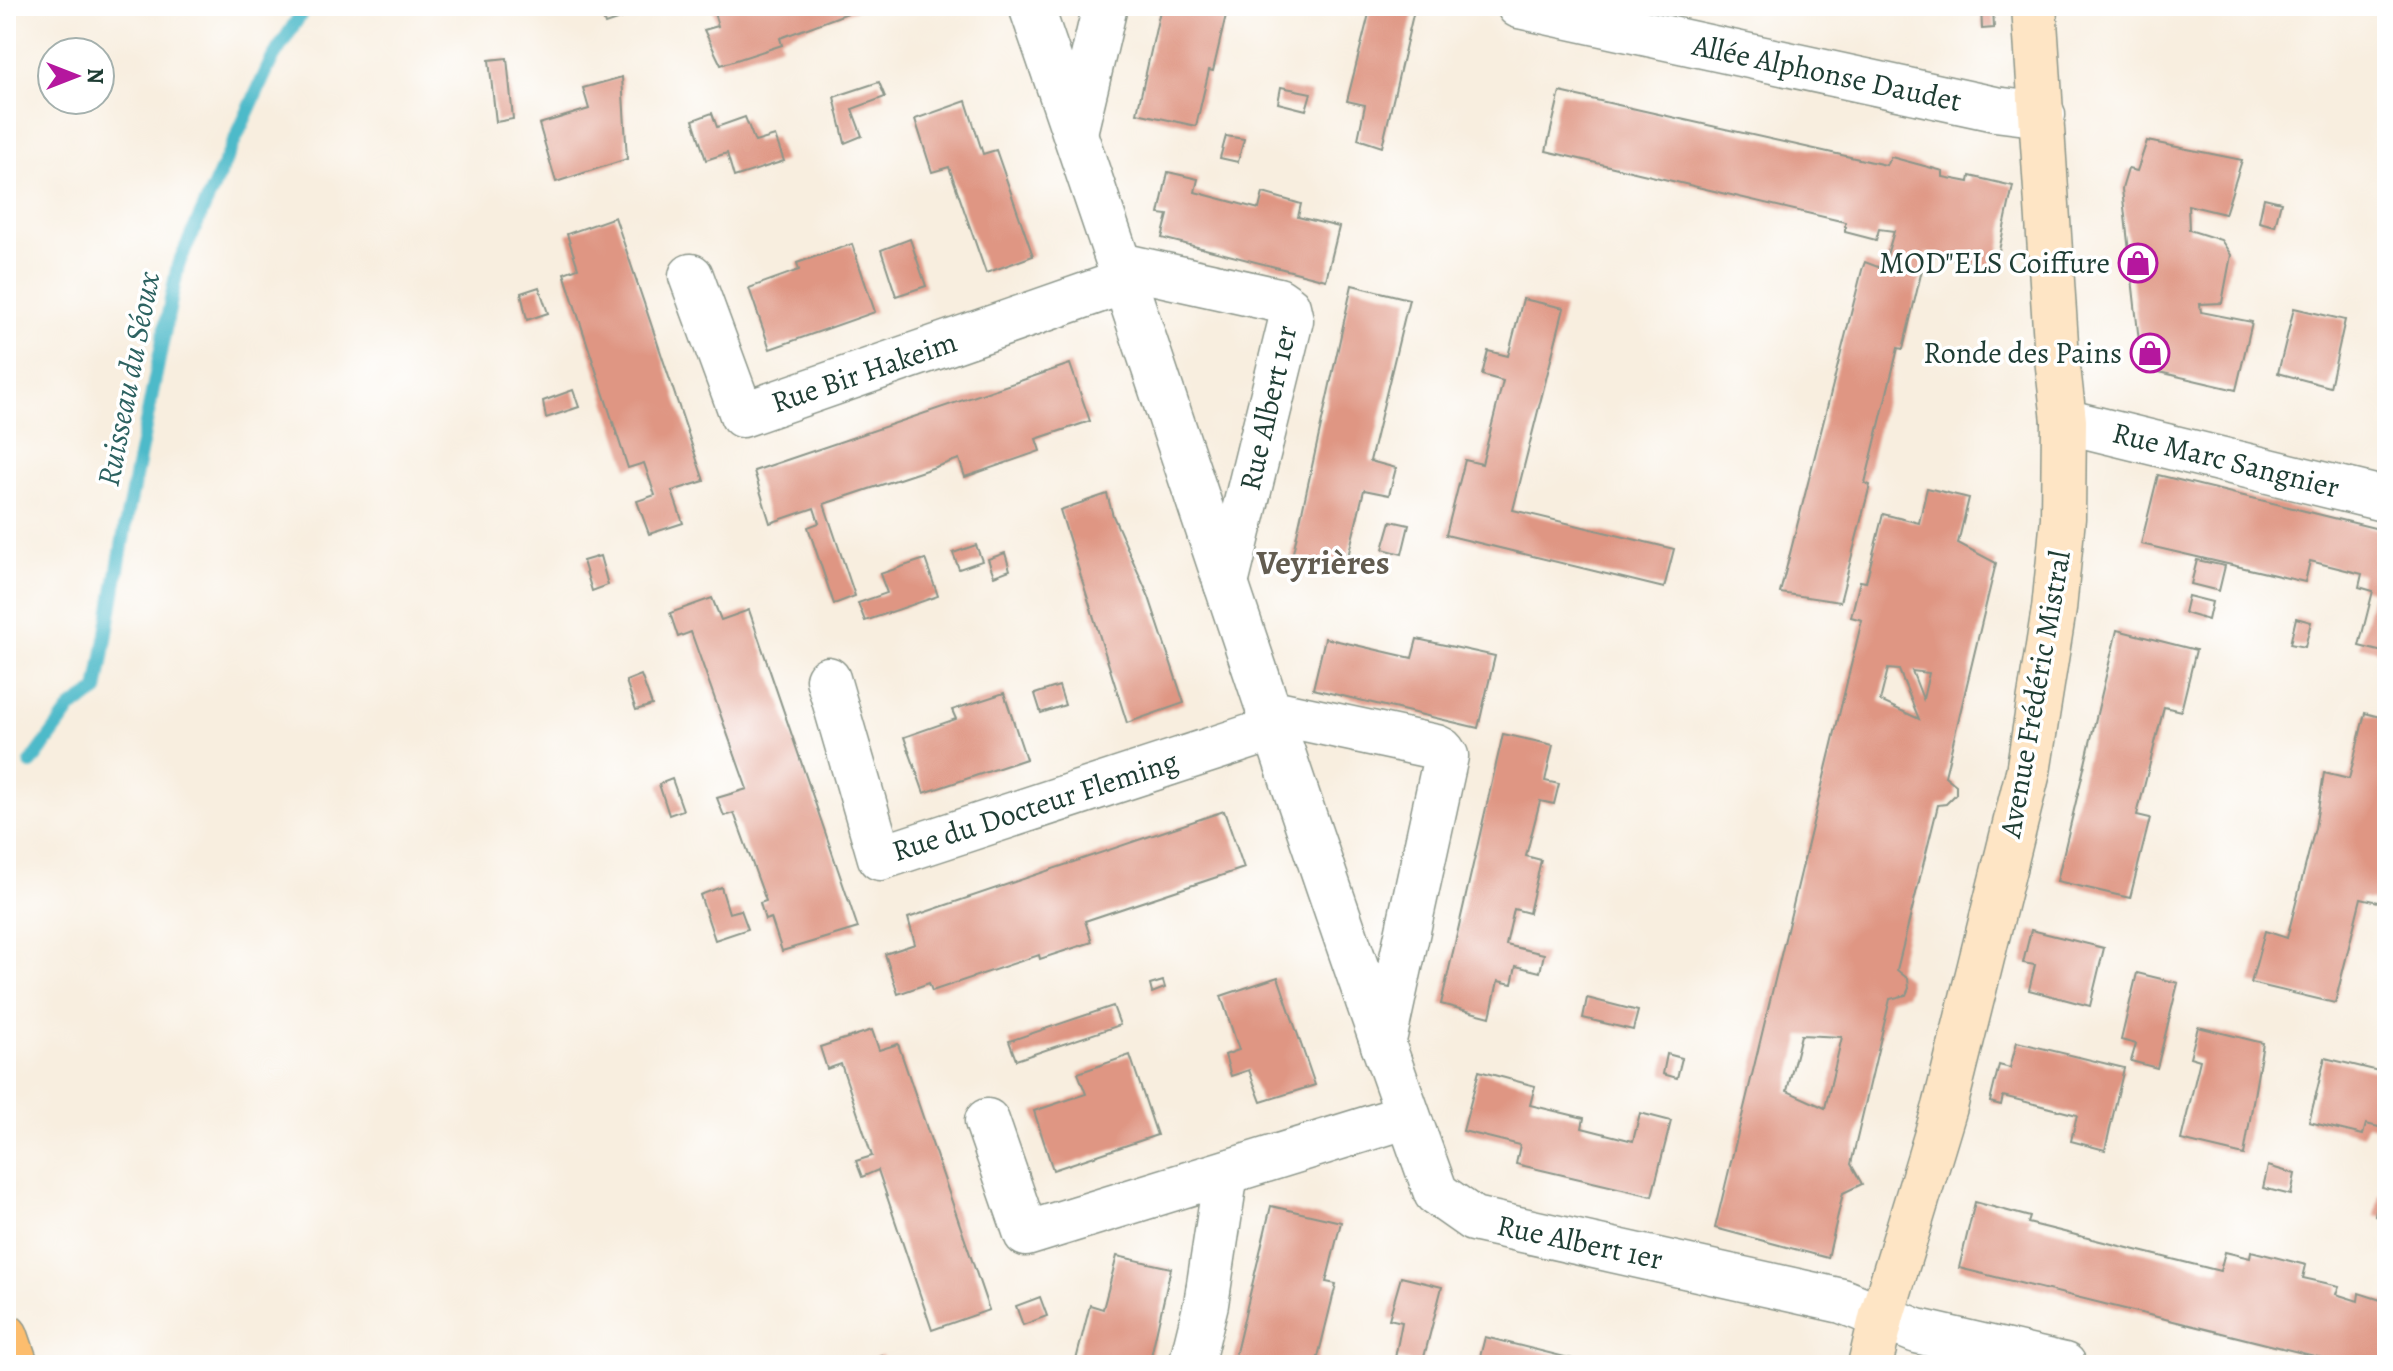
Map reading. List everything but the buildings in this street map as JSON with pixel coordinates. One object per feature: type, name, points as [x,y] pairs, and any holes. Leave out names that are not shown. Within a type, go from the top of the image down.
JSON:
[{"type":"highway","points":[[6,1336],[16,1365]]},
{"type":"street","name":"Rue Albert 1er","points":[[1031,6],[1382,1046],[1436,1193],[1473,1219],[1827,1297],[1882,1315],[1917,1331],[2064,1365]]},
{"type":"street","points":[[1075,133],[1105,6]]},
{"type":"street","name":"Allée Alphonse Daudet","points":[[1519,6],[1995,109],[2043,115]]},
{"type":"street","name":"Avenue Frédéric Mistral","points":[[1870,1365],[1882,1315],[1945,1107],[2028,772],[2057,579],[2063,518],[2064,421],[2057,358],[2034,6]]},
{"type":"street","name":"Rue Albert 1er","points":[[1123,273],[1278,300],[1288,307],[1291,320],[1226,584]]},
{"type":"street","name":"Rue Bir Hakeim","points":[[691,276],[742,415],[1123,273]]},
{"type":"street","name":"Rue Marc Sangnier","points":[[2064,421],[2387,500]]},
{"type":"street","name":"Rue du Docteur Fleming","points":[[828,679],[880,858],[1271,720]]},
{"type":"street","points":[[1271,720],[1436,747],[1446,756],[1382,1046]]},
{"type":"street","points":[[987,1121],[1026,1234],[1408,1116]]},
{"type":"street","points":[[1191,1365],[1206,1304],[1226,1173]]},
{"type":"waterway","name":"Ruisseau du Séoux","points":[[31,763],[71,708],[97,691],[127,517],[178,265],[271,61],[306,6]]},
{"type":"place","name":"MOD\"ELS Coiffure","points":[[2138,263]]},
{"type":"place","name":"Ronde des Pains","points":[[2150,353]]},
{"type":"district","name":"Veyrières","points":[[1323,562]]}]
